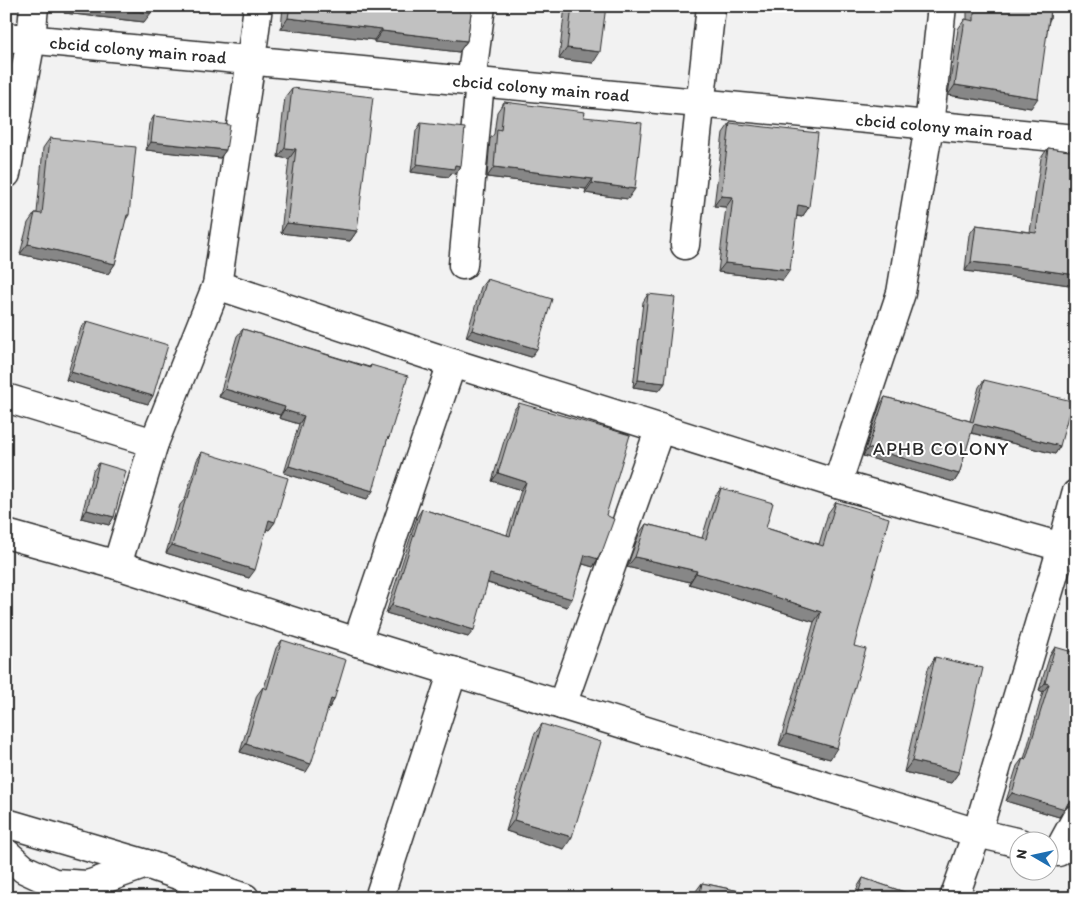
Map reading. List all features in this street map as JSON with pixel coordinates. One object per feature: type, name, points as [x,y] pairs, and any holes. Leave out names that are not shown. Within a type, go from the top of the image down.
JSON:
[{"type":"street","points":[[6,174],[18,39],[34,6]]},
{"type":"street","points":[[117,565],[154,443],[216,285],[252,60],[258,6]]},
{"type":"street","points":[[463,265],[481,6]]},
{"type":"street","points":[[685,244],[711,6]]},
{"type":"street","points":[[837,484],[901,293],[929,126],[942,6]]},
{"type":"street","name":"cbcid colony main road","points":[[18,39],[1076,139]]},
{"type":"street","points":[[216,285],[452,363],[837,484],[1069,549]]},
{"type":"street","points":[[357,642],[452,363]]},
{"type":"street","points":[[6,398],[154,443]]},
{"type":"street","points":[[562,705],[660,428]]},
{"type":"street","points":[[954,898],[977,833],[1069,549],[1076,494]]},
{"type":"street","points":[[6,534],[117,565],[357,642],[977,833],[1010,841]]},
{"type":"street","points":[[379,898],[453,671]]},
{"type":"street","points":[[1061,853],[1076,819]]},
{"type":"street","points":[[6,823],[146,864],[245,898]]},
{"type":"street","points":[[6,853],[24,869],[54,883],[88,885],[146,864]]},
{"type":"building","points":[[96,6],[151,6],[151,13]]},
{"type":"building","points":[[290,6],[472,6],[467,41],[288,18]]},
{"type":"building","points":[[572,6],[606,6],[600,52],[567,48]]},
{"type":"building","points":[[974,6],[1051,6],[1038,98],[955,85],[965,19],[974,21]]},
{"type":"building","points":[[292,88],[373,97],[357,231],[287,223],[296,149],[285,148]]},
{"type":"building","points":[[504,102],[585,112],[584,117],[642,123],[635,189],[592,183],[593,179],[494,167],[497,129],[501,130]]},
{"type":"building","points":[[154,116],[230,125],[226,150],[151,142]]},
{"type":"building","points":[[421,123],[465,128],[461,166],[455,165],[454,169],[417,164]]},
{"type":"building","points":[[730,123],[818,133],[809,207],[798,205],[790,270],[725,263],[733,197],[721,196]]},
{"type":"building","points":[[50,138],[136,147],[129,215],[127,215],[115,264],[28,244],[35,213],[42,214]]},
{"type":"building","points":[[1048,148],[1076,152],[1076,275],[971,262],[976,225],[1036,233]]},
{"type":"building","points":[[487,279],[552,299],[537,349],[472,330]]},
{"type":"building","points":[[648,294],[675,297],[665,383],[638,380]]},
{"type":"building","points":[[87,321],[168,345],[153,396],[71,372]]},
{"type":"building","points":[[243,329],[370,368],[371,365],[408,376],[373,491],[289,466],[304,416],[284,410],[285,407],[225,389]]},
{"type":"building","points":[[984,380],[1072,401],[1060,446],[974,424],[959,474],[868,448],[885,397],[973,422]]},
{"type":"building","points":[[519,403],[630,435],[606,515],[614,519],[598,559],[585,555],[572,599],[490,574],[474,630],[392,605],[422,509],[510,536],[526,482],[498,473]]},
{"type":"building","points":[[202,452],[288,478],[275,522],[269,520],[255,570],[172,545]]},
{"type":"building","points":[[99,463],[126,471],[114,517],[87,510]]},
{"type":"building","points":[[721,488],[773,503],[766,528],[823,546],[836,502],[889,518],[854,646],[866,649],[837,748],[786,734],[821,612],[696,573],[697,571],[635,557],[646,524],[706,539]]},
{"type":"building","points":[[282,640],[346,660],[334,700],[331,699],[311,764],[246,744],[263,687],[267,689]]},
{"type":"building","points":[[1055,647],[1076,653],[1076,790],[1065,809],[1012,793],[1023,758],[1026,759],[1049,684],[1045,683]]},
{"type":"building","points":[[935,657],[983,668],[959,772],[912,761]]},
{"type":"building","points":[[542,724],[601,742],[572,837],[514,820]]},
{"type":"building","points":[[863,878],[922,898],[857,898]]},
{"type":"building","points":[[702,883],[772,898],[699,898]]},
{"type":"district","name":"APHB COLONY","points":[[941,448]]}]
